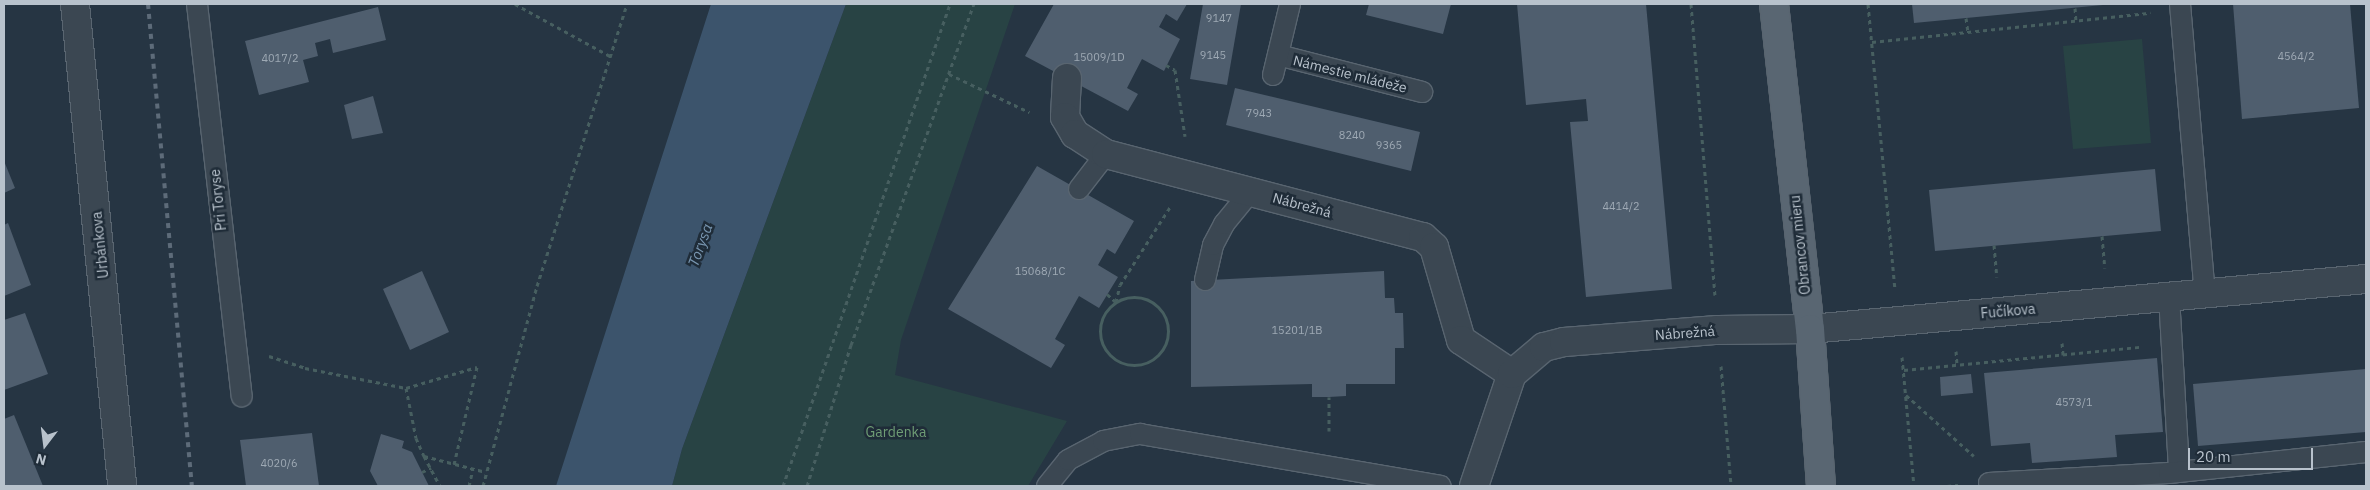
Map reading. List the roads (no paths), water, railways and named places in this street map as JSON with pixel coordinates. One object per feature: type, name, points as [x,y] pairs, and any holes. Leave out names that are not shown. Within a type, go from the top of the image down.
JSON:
[{"type":"main road","name":"Obrancov mieru","points":[[1774,4],[1810,329],[1821,486]]},
{"type":"street","name":"Urbánkova","points":[[75,4],[122,486]]},
{"type":"street","name":"Nábrežná","points":[[1067,78],[1065,117],[1075,134],[1106,154],[1423,237],[1434,247],[1461,340],[1512,374],[1544,347],[1564,342],[1718,330],[1810,329]]},
{"type":"street","name":"Fučíkova","points":[[1810,329],[2366,279]]},
{"type":"street","points":[[1474,486],[1512,374]]},
{"type":"lane","name":"Pri Toryse","points":[[197,4],[242,396]]},
{"type":"lane","name":"Námestie mládeže","points":[[1273,75],[1290,4]]},
{"type":"lane","points":[[2180,7],[2206,293]]},
{"type":"lane","name":"Námestie mládeže","points":[[1278,56],[1422,92]]},
{"type":"lane","points":[[1079,189],[1106,154]]},
{"type":"lane","points":[[1205,280],[1212,245],[1224,224],[1251,191]]},
{"type":"lane","points":[[2169,296],[2179,472]]},
{"type":"lane","points":[[1047,486],[1068,460],[1102,441],[1140,434],[1441,486]]},
{"type":"lane","points":[[1989,483],[2024,481],[2084,482],[2366,452]]},
{"type":"water","name":"Torysa","points":[[711,4],[846,4],[682,449],[672,486],[556,486]]},
{"type":"railway","points":[[148,4],[192,486]]},
{"type":"park label","name":"Gardenka","points":[[896,432]]}]
